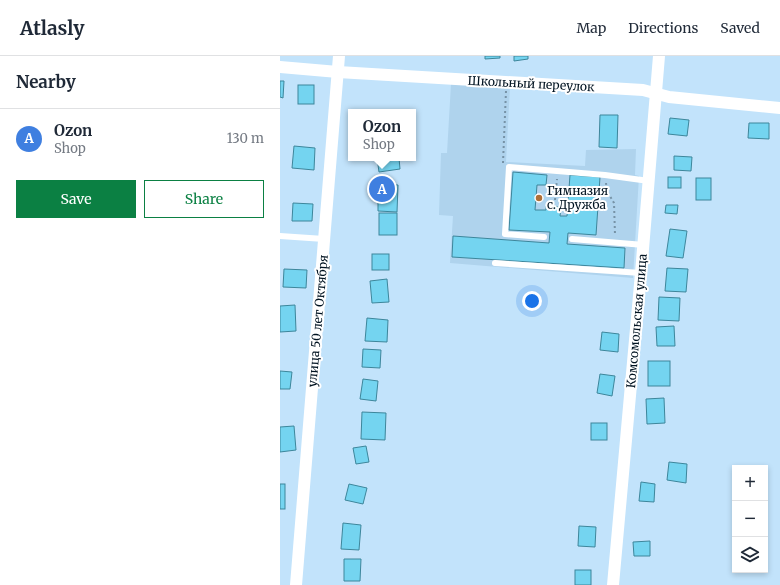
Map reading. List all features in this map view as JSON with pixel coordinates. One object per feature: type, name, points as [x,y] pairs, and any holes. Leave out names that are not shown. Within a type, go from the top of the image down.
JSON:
[{"type":"street","name":"улица 50 лет Октября","points":[[296,585],[339,56]]},
{"type":"street","name":"Комсомольская улица","points":[[613,585],[644,245],[659,56]]},
{"type":"street","name":"Школьный переулок","points":[[280,67],[338,72],[643,90],[669,97],[780,108]]},
{"type":"lane","points":[[544,237],[505,234],[509,167],[649,181]]},
{"type":"lane","points":[[280,236],[324,239]]},
{"type":"lane","points":[[572,239],[644,245]]},
{"type":"lane","points":[[495,263],[641,273]]},
{"type":"path","points":[[506,87],[503,167],[509,167]]},
{"type":"path","points":[[556,200],[558,171]]},
{"type":"path","points":[[605,176],[608,190],[614,203],[616,243]]},
{"type":"shaded area","name":"Гимназия с. Дружба","points":[[451,84],[510,87],[506,162],[585,166],[586,150],[636,149],[635,175],[639,176],[633,278],[450,263],[453,216],[439,215],[441,153],[447,153]]},
{"type":"building","points":[[485,56],[500,56],[500,58],[485,59]]},
{"type":"building","points":[[514,56],[528,56],[528,59],[514,61]]},
{"type":"building","points":[[280,81],[284,81],[283,98],[280,97]]},
{"type":"building","points":[[298,85],[314,85],[314,104],[298,104]]},
{"type":"building","points":[[600,115],[618,115],[617,148],[599,147]]},
{"type":"building","points":[[670,118],[689,120],[687,136],[668,134]]},
{"type":"building","points":[[749,123],[769,123],[769,139],[748,138]]},
{"type":"building","points":[[294,146],[315,148],[314,170],[292,168]]},
{"type":"building","points":[[674,156],[692,157],[691,171],[674,170]]},
{"type":"building","points":[[377,161],[399,161],[400,169],[379,172]]},
{"type":"building","points":[[513,172],[547,175],[546,185],[537,185],[535,210],[546,210],[546,206],[561,207],[560,216],[567,216],[570,175],[600,177],[596,235],[568,233],[567,244],[625,248],[624,268],[452,257],[453,236],[549,243],[550,232],[509,230]]},
{"type":"building","points":[[668,177],[681,177],[681,188],[668,188]]},
{"type":"building","points":[[696,178],[711,178],[711,200],[696,200]]},
{"type":"building","points":[[378,184],[398,185],[397,212],[378,211]]},
{"type":"building","points":[[293,203],[313,204],[312,221],[292,221]]},
{"type":"building","points":[[666,205],[678,205],[677,214],[665,213]]},
{"type":"building","points":[[379,213],[397,213],[397,235],[379,235]]},
{"type":"building","points":[[670,229],[687,231],[683,258],[666,256]]},
{"type":"building","points":[[372,254],[389,254],[389,270],[372,270]]},
{"type":"building","points":[[667,268],[688,269],[686,292],[665,291]]},
{"type":"building","points":[[284,269],[307,270],[306,288],[283,287]]},
{"type":"building","points":[[387,279],[389,302],[372,303],[370,281]]},
{"type":"building","points":[[659,297],[680,298],[679,321],[658,320]]},
{"type":"building","points":[[295,305],[296,331],[280,332],[280,306]]},
{"type":"building","points":[[367,318],[388,320],[387,342],[365,341]]},
{"type":"building","points":[[674,326],[675,346],[657,346],[656,327]]},
{"type":"building","points":[[602,332],[619,334],[618,352],[600,350]]},
{"type":"building","points":[[363,349],[381,350],[380,368],[362,367]]},
{"type":"building","points":[[648,361],[670,361],[670,386],[648,386]]},
{"type":"building","points":[[280,371],[292,372],[290,389],[280,389]]},
{"type":"building","points":[[600,374],[615,376],[612,396],[597,393]]},
{"type":"building","points":[[363,379],[378,381],[376,401],[360,399]]},
{"type":"building","points":[[664,398],[665,423],[647,424],[646,399]]},
{"type":"building","points":[[362,412],[386,413],[385,440],[361,439]]},
{"type":"building","points":[[591,423],[607,423],[607,440],[591,440]]},
{"type":"building","points":[[294,426],[296,450],[280,452],[280,427]]},
{"type":"building","points":[[366,446],[369,462],[356,464],[353,448]]},
{"type":"building","points":[[669,462],[687,464],[686,483],[667,480]]},
{"type":"building","points":[[641,482],[655,484],[654,502],[639,501]]},
{"type":"building","points":[[280,484],[285,484],[285,509],[280,509]]},
{"type":"building","points":[[349,484],[367,488],[363,504],[345,500]]},
{"type":"building","points":[[343,523],[361,525],[359,550],[341,549]]},
{"type":"building","points":[[579,526],[596,527],[595,547],[578,546]]},
{"type":"building","points":[[650,541],[650,556],[634,556],[633,542]]},
{"type":"building","points":[[344,559],[361,559],[360,581],[344,581]]},
{"type":"building","points":[[575,570],[591,570],[591,585],[575,585]]},
{"type":"place","name":"Ozon","points":[[382,189]]},
{"type":"place","name":"Гимназия с. Дружба","points":[[539,198]]}]
